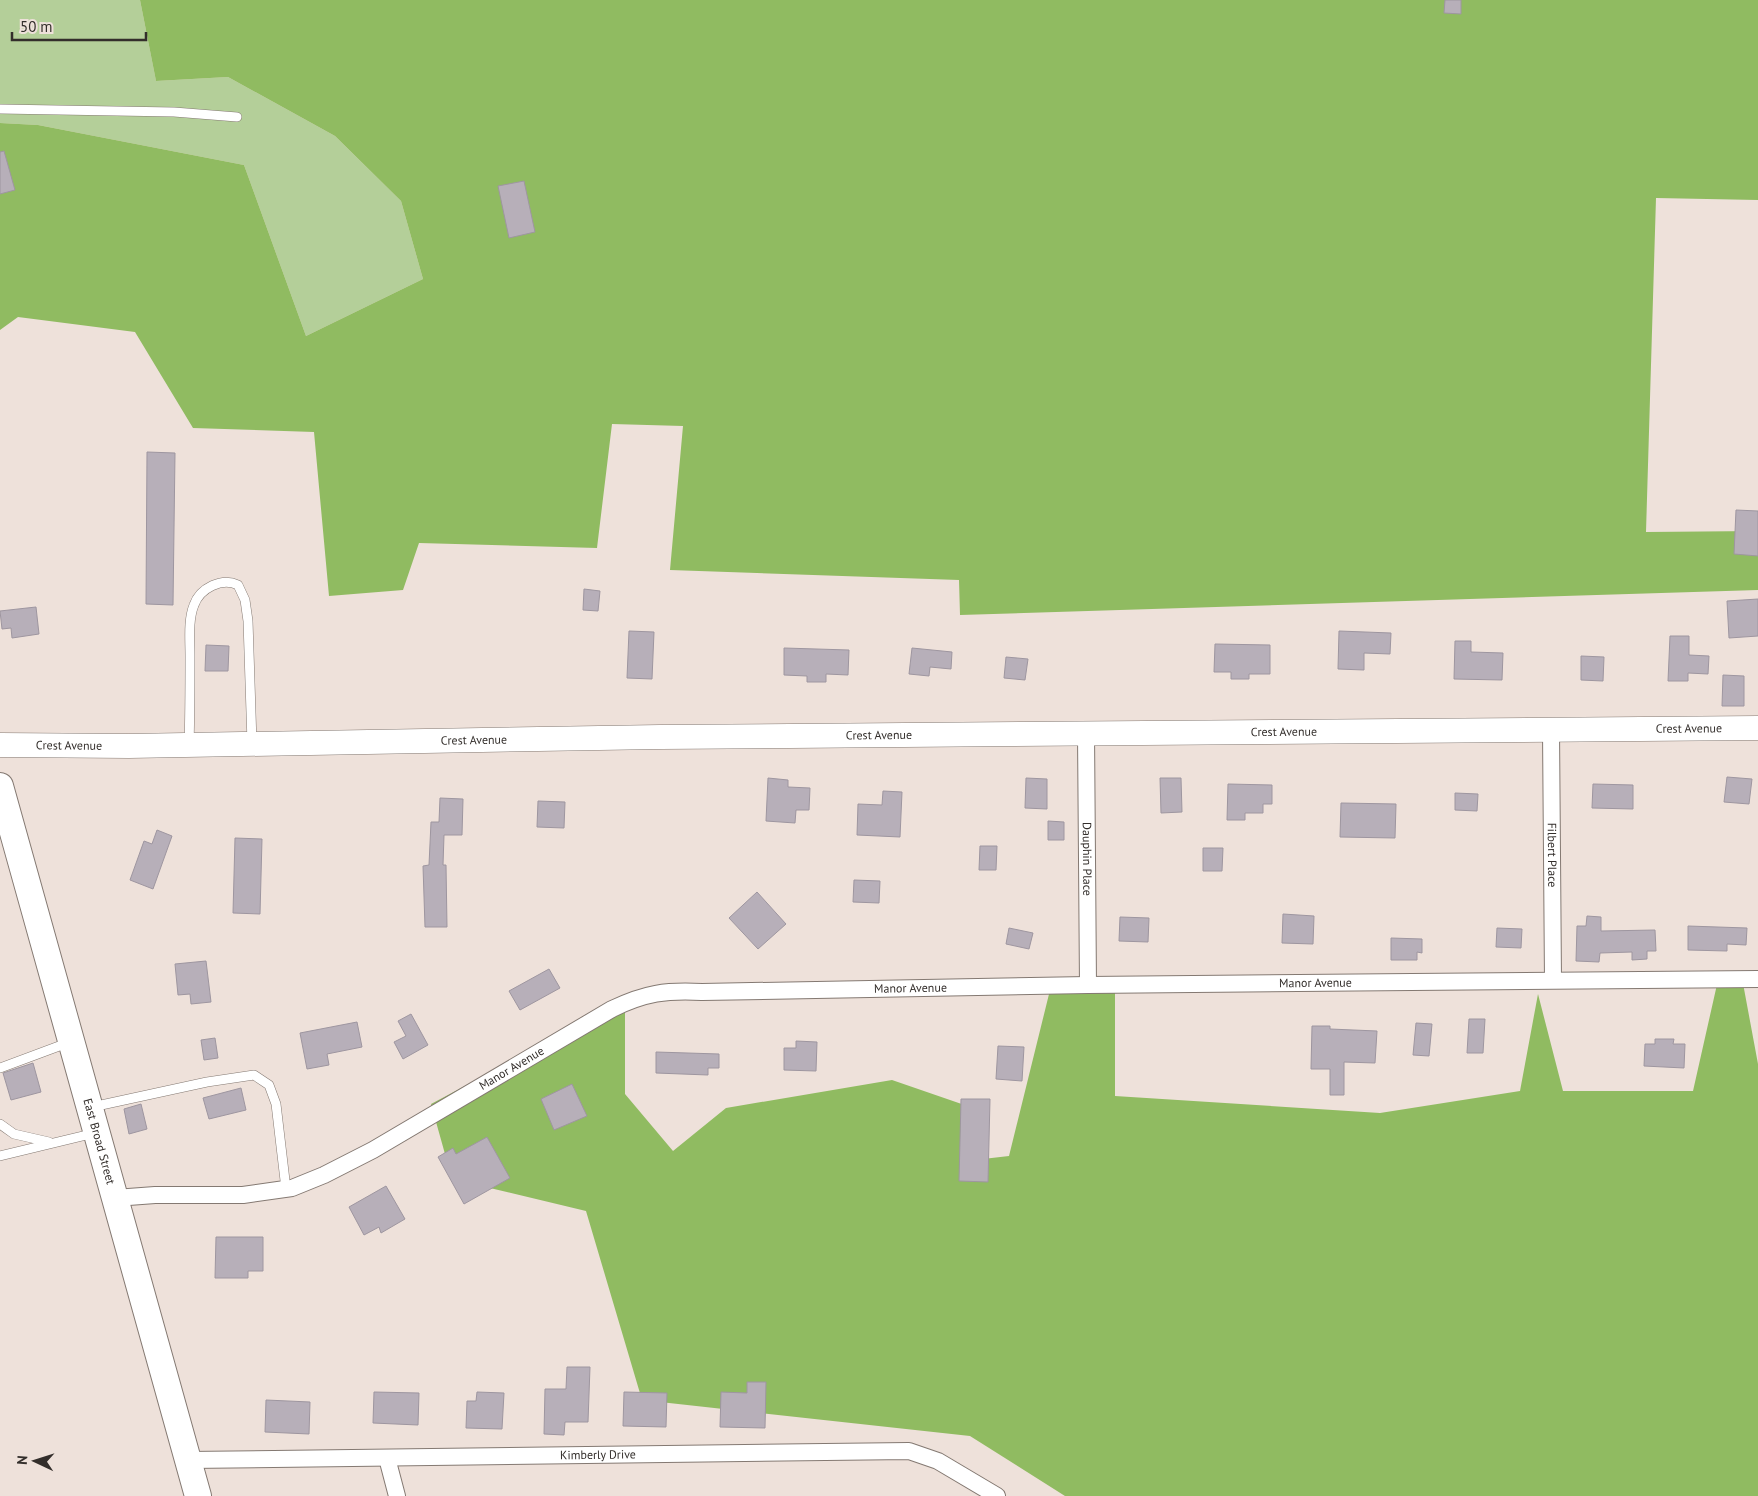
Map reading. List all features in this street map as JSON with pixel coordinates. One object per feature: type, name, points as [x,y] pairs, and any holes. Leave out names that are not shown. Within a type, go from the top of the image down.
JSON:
[{"type":"main road","name":"East Broad Street","points":[[0,786],[198,1496]]},
{"type":"street","name":"Crest Avenue","points":[[0,745],[189,745],[1086,733],[1758,728]]},
{"type":"street","name":"Filbert Place","points":[[1551,730],[1553,980]]},
{"type":"street","name":"Dauphin Place","points":[[1086,733],[1088,986]]},
{"type":"street","name":"Manor Avenue","points":[[115,1198],[155,1195],[243,1195],[286,1189],[324,1175],[373,1150],[612,1009],[642,996],[676,990],[702,992],[1553,980],[1758,979]]},
{"type":"street","name":"Kimberly Drive","points":[[188,1460],[909,1451],[938,1461],[997,1496]]},
{"type":"street","points":[[388,1458],[397,1496]]},
{"type":"lane","points":[[0,109],[174,112],[236,117]]},
{"type":"lane","points":[[189,745],[190,625],[194,605],[200,594],[208,588],[226,582],[238,585],[245,600],[248,620],[252,744]]},
{"type":"lane","points":[[0,1068],[72,1041]]},
{"type":"lane","points":[[90,1107],[207,1082],[254,1075],[269,1085],[276,1104],[286,1189]]},
{"type":"lane","points":[[0,1124],[14,1134],[52,1142]]},
{"type":"lane","points":[[0,1156],[97,1132]]},
{"type":"green space","points":[[0,0],[140,0],[156,81],[228,77],[335,136],[401,201],[423,279],[306,336],[244,165],[38,125],[0,123]]},
{"type":"green space","points":[[140,0],[1758,0],[1758,200],[1656,198],[1646,532],[1758,531],[1758,590],[960,615],[959,580],[670,570],[683,426],[612,424],[597,548],[419,543],[403,590],[329,596],[314,432],[193,428],[135,332],[18,317],[0,330],[0,123],[38,125],[244,165],[306,336],[423,279],[401,201],[335,136],[228,77],[156,81]]},
{"type":"green space","points":[[1742,978],[1758,1064],[1758,1496],[1065,1496],[970,1436],[642,1400],[586,1211],[452,1179],[431,1104],[625,1001],[625,1094],[673,1151],[726,1108],[892,1080],[979,1110],[983,1159],[1009,1156],[1051,986],[1115,986],[1115,1096],[1380,1113],[1520,1091],[1538,994],[1563,1091],[1693,1091],[1718,980]]},
{"type":"building","points":[[1445,0],[1461,0],[1461,14],[1444,13]]},
{"type":"building","points":[[4,151],[15,190],[0,194],[0,152]]},
{"type":"building","points":[[524,181],[535,232],[509,238],[498,186]]},
{"type":"building","points":[[147,452],[175,453],[173,605],[146,604]]},
{"type":"building","points":[[1736,510],[1758,511],[1758,556],[1734,554]]},
{"type":"building","points":[[584,589],[600,591],[598,611],[583,610]]},
{"type":"building","points":[[1758,599],[1758,636],[1729,638],[1727,601]]},
{"type":"building","points":[[36,607],[39,634],[12,638],[11,628],[2,629],[0,611]]},
{"type":"building","points":[[629,631],[654,632],[652,679],[627,678]]},
{"type":"building","points":[[1339,631],[1391,633],[1390,654],[1364,653],[1364,670],[1338,669]]},
{"type":"building","points":[[1670,636],[1689,636],[1689,655],[1709,656],[1708,674],[1688,673],[1688,681],[1668,681]]},
{"type":"building","points":[[1455,641],[1471,641],[1471,652],[1503,653],[1502,680],[1454,679]]},
{"type":"building","points":[[1215,644],[1270,645],[1270,674],[1249,674],[1249,679],[1231,679],[1231,672],[1214,672]]},
{"type":"building","points":[[206,645],[229,646],[228,671],[205,671]]},
{"type":"building","points":[[784,648],[849,650],[848,675],[826,674],[826,682],[807,682],[807,676],[784,675]]},
{"type":"building","points":[[912,648],[952,652],[951,669],[930,667],[929,676],[909,674]]},
{"type":"building","points":[[1581,656],[1604,657],[1603,681],[1581,680]]},
{"type":"building","points":[[1006,657],[1028,659],[1025,680],[1004,678]]},
{"type":"building","points":[[1723,675],[1744,676],[1744,706],[1722,706]]},
{"type":"building","points":[[1727,777],[1752,779],[1749,804],[1724,802]]},
{"type":"building","points":[[768,778],[788,780],[788,787],[810,788],[809,810],[796,810],[795,823],[766,821]]},
{"type":"building","points":[[1026,778],[1047,779],[1047,809],[1025,808]]},
{"type":"building","points":[[1160,778],[1181,778],[1182,812],[1161,813]]},
{"type":"building","points":[[1228,784],[1272,785],[1272,804],[1263,804],[1263,813],[1245,813],[1245,820],[1227,820]]},
{"type":"building","points":[[1593,784],[1633,785],[1633,809],[1592,808]]},
{"type":"building","points":[[883,791],[902,792],[900,837],[857,835],[858,804],[882,805]]},
{"type":"building","points":[[1455,793],[1478,794],[1477,811],[1455,810]]},
{"type":"building","points":[[440,798],[463,799],[462,835],[444,835],[443,865],[446,865],[447,927],[425,927],[423,866],[429,865],[431,822],[439,822]]},
{"type":"building","points":[[538,801],[565,802],[564,828],[537,827]]},
{"type":"building","points":[[1341,803],[1396,804],[1395,838],[1340,837]]},
{"type":"building","points":[[1048,821],[1064,822],[1064,840],[1048,840]]},
{"type":"building","points":[[157,830],[172,836],[153,889],[130,880],[144,841],[152,844]]},
{"type":"building","points":[[235,838],[262,839],[260,914],[233,913]]},
{"type":"building","points":[[980,846],[997,846],[996,870],[979,870]]},
{"type":"building","points":[[1203,848],[1223,848],[1222,871],[1203,871]]},
{"type":"building","points":[[854,880],[880,881],[879,903],[853,902]]},
{"type":"building","points":[[757,892],[786,924],[758,949],[729,918]]},
{"type":"building","points":[[1283,914],[1314,916],[1313,944],[1282,943]]},
{"type":"building","points":[[1587,916],[1601,917],[1601,931],[1655,930],[1656,951],[1647,951],[1647,959],[1632,960],[1632,952],[1600,953],[1599,962],[1576,961],[1577,926],[1586,926]]},
{"type":"building","points":[[1120,917],[1149,918],[1148,942],[1119,941]]},
{"type":"building","points":[[1688,926],[1747,928],[1746,945],[1727,944],[1727,951],[1688,950]]},
{"type":"building","points":[[1009,928],[1033,933],[1029,949],[1006,944]]},
{"type":"building","points":[[1497,928],[1522,929],[1521,948],[1496,947]]},
{"type":"building","points":[[1391,938],[1422,939],[1422,953],[1417,952],[1417,960],[1391,960]]},
{"type":"building","points":[[206,961],[211,1002],[191,1004],[190,994],[178,995],[175,964]]},
{"type":"building","points":[[549,969],[560,988],[520,1010],[509,991]]},
{"type":"building","points":[[411,1014],[428,1045],[403,1059],[394,1042],[406,1036],[398,1021]]},
{"type":"building","points":[[1469,1019],[1485,1019],[1483,1053],[1467,1053]]},
{"type":"building","points":[[357,1022],[362,1047],[327,1054],[329,1065],[307,1069],[300,1033]]},
{"type":"building","points":[[1416,1023],[1432,1024],[1429,1056],[1413,1055]]},
{"type":"building","points":[[1312,1026],[1330,1026],[1330,1029],[1377,1031],[1375,1063],[1344,1062],[1344,1095],[1330,1095],[1330,1069],[1311,1069]]},
{"type":"building","points":[[215,1038],[218,1058],[204,1060],[201,1040]]},
{"type":"building","points":[[1655,1039],[1674,1039],[1673,1044],[1685,1044],[1684,1068],[1644,1066],[1645,1044],[1655,1044]]},
{"type":"building","points":[[796,1041],[817,1042],[816,1071],[784,1070],[784,1048],[796,1048]]},
{"type":"building","points":[[998,1046],[1024,1047],[1022,1081],[996,1079]]},
{"type":"building","points":[[656,1052],[719,1054],[719,1068],[708,1068],[708,1075],[656,1073]]},
{"type":"building","points":[[33,1063],[41,1092],[11,1100],[3,1073]]},
{"type":"building","points":[[572,1084],[587,1116],[554,1130],[541,1099]]},
{"type":"building","points":[[241,1088],[246,1110],[209,1119],[203,1098]]},
{"type":"building","points":[[961,1099],[990,1099],[988,1182],[959,1181]]},
{"type":"building","points":[[141,1104],[147,1129],[129,1134],[124,1109]]},
{"type":"building","points":[[487,1137],[510,1178],[464,1204],[438,1157],[453,1148],[456,1154]]},
{"type":"building","points":[[386,1186],[405,1219],[381,1233],[379,1227],[364,1235],[349,1207]]},
{"type":"building","points":[[216,1237],[263,1237],[263,1271],[248,1271],[248,1278],[215,1278]]},
{"type":"building","points":[[567,1367],[590,1367],[588,1422],[565,1422],[564,1435],[544,1434],[545,1389],[566,1389]]},
{"type":"building","points":[[747,1382],[766,1382],[765,1428],[720,1427],[721,1392],[747,1393]]},
{"type":"building","points":[[374,1392],[419,1393],[418,1425],[373,1423]]},
{"type":"building","points":[[477,1392],[504,1393],[502,1429],[466,1428],[467,1401],[476,1401]]},
{"type":"building","points":[[624,1392],[667,1393],[666,1427],[623,1426]]},
{"type":"building","points":[[266,1400],[310,1402],[309,1434],[265,1432]]}]
